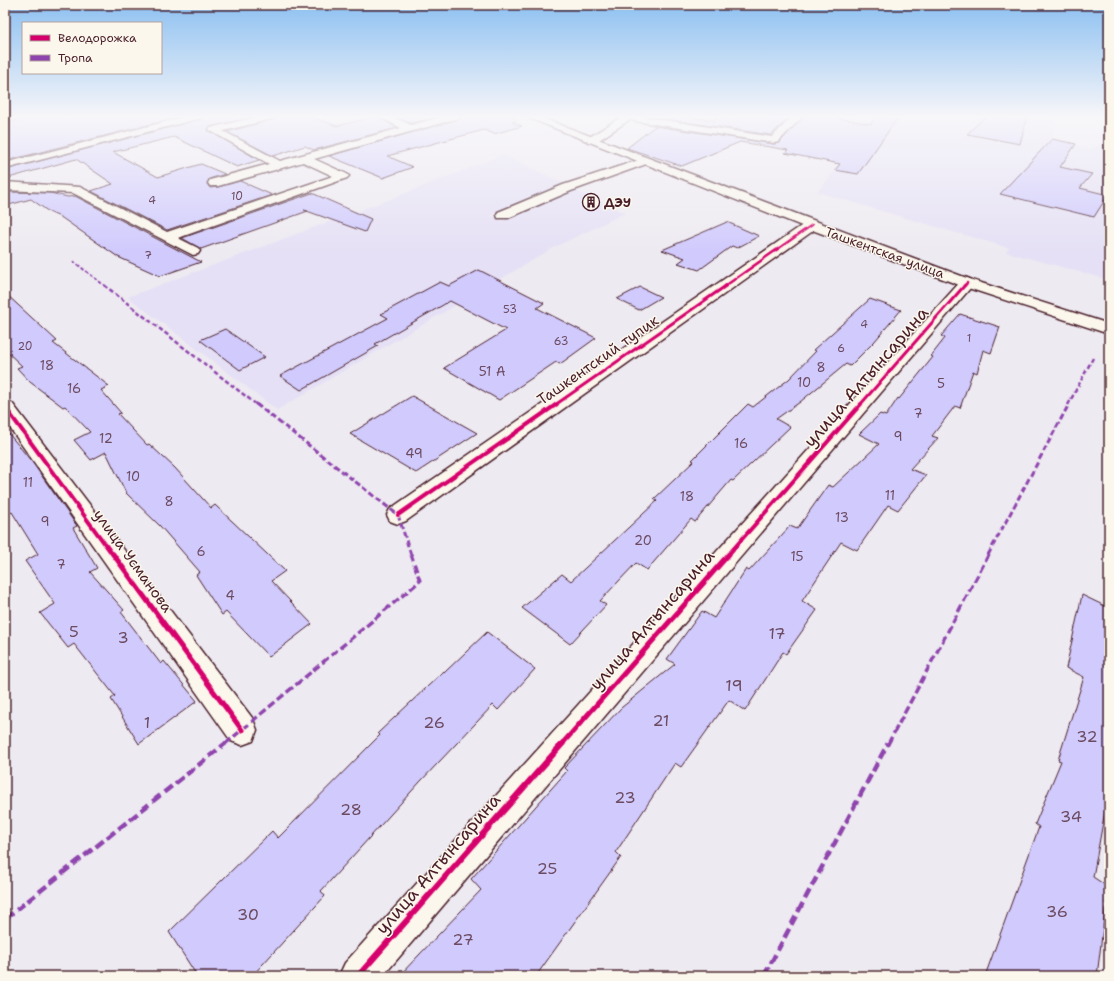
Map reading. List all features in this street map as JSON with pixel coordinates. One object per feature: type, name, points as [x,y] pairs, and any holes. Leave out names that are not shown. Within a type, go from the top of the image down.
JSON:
[{"type":"street","points":[[5,166],[21,162]]},
{"type":"street","points":[[273,162],[279,165]]},
{"type":"street","points":[[214,183],[290,162]]},
{"type":"street","points":[[166,237],[343,176],[311,162]]},
{"type":"street","points":[[503,215],[567,188],[643,162]]},
{"type":"street","name":"Ташкентская улица","points":[[647,162],[967,283],[1109,329]]},
{"type":"street","points":[[5,186],[76,190],[193,252]]},
{"type":"street","name":"Ташкентский тупик","points":[[398,515],[812,225]]},
{"type":"street","name":"улица Алтынсарина","points":[[358,976],[967,283]]},
{"type":"street","name":"улица Усманова","points":[[5,407],[242,730]]},
{"type":"shaded area","points":[[486,162],[517,162],[565,184],[491,215],[502,221],[574,190],[625,213],[555,247],[277,410],[128,297],[388,200]]},
{"type":"shaded area","points":[[843,162],[1109,162],[1109,280],[1006,252],[1009,248],[817,192]]},
{"type":"building","points":[[37,162],[66,162],[5,179],[5,170]]},
{"type":"building","points":[[80,162],[131,162],[158,177],[201,164],[225,174],[209,179],[207,184],[210,188],[240,181],[272,195],[167,230],[91,191],[113,184]]},
{"type":"building","points":[[226,162],[253,162],[237,167]]},
{"type":"building","points":[[343,162],[401,162],[413,167],[383,178]]},
{"type":"building","points":[[669,162],[692,162],[682,166]]},
{"type":"building","points":[[829,162],[867,162],[858,174],[835,170],[840,164]]},
{"type":"building","points":[[1030,162],[1064,162],[1060,167],[1092,174],[1080,188],[1108,195],[1094,217],[1000,194]]},
{"type":"building","points":[[5,192],[50,193],[68,197],[75,196],[201,262],[160,276],[118,257],[62,218],[49,212],[31,199],[5,206]]},
{"type":"building","points":[[312,193],[371,219],[365,232],[307,211],[201,249],[182,238]]},
{"type":"building","points":[[727,222],[759,236],[737,248],[732,246],[699,270],[678,263],[685,258],[662,250]]},
{"type":"building","points":[[479,270],[544,303],[537,308],[596,338],[560,364],[556,362],[499,400],[444,368],[506,330],[450,301],[375,344],[378,346],[301,390],[280,376],[388,318],[381,314],[440,282],[449,286]]},
{"type":"building","points":[[640,287],[661,297],[639,310],[617,299]]},
{"type":"building","points":[[5,293],[57,341],[53,343],[109,386],[101,390],[121,413],[118,414],[147,445],[149,444],[175,468],[211,508],[215,505],[285,571],[271,581],[312,624],[269,657],[226,612],[222,615],[196,575],[200,572],[160,526],[126,493],[106,452],[91,460],[74,440],[90,432],[65,406],[63,407],[30,382],[17,368],[22,366],[5,350]]},
{"type":"building","points":[[870,299],[901,310],[874,342],[850,366],[846,364],[800,402],[776,419],[790,427],[733,481],[731,480],[695,522],[691,519],[647,570],[636,563],[600,601],[606,605],[570,644],[522,608],[562,574],[571,581],[657,501],[654,499],[694,461],[692,460],[748,404],[753,407],[789,379],[816,351],[813,350]]},
{"type":"building","points":[[960,314],[1000,327],[991,353],[983,350],[977,373],[973,371],[960,408],[955,406],[932,436],[938,438],[910,469],[926,475],[898,510],[888,505],[857,550],[841,542],[802,601],[817,610],[786,654],[783,652],[745,711],[729,700],[681,767],[675,763],[616,852],[621,857],[536,976],[399,976],[481,890],[471,879],[567,771],[564,768],[621,708],[675,664],[667,659],[702,611],[714,618],[746,569],[749,571],[790,526],[797,529],[828,485],[833,487],[879,444],[859,434],[880,414],[886,416],[898,398],[899,399],[933,357],[931,356],[945,338],[941,336]]},
{"type":"building","points":[[225,329],[265,357],[240,370],[200,340]]},
{"type":"building","points":[[412,396],[477,433],[416,473],[350,434]]},
{"type":"building","points":[[5,429],[32,462],[77,526],[73,528],[97,568],[90,572],[124,610],[121,612],[161,664],[164,661],[197,701],[139,744],[111,699],[115,696],[74,644],[68,648],[40,613],[55,604],[25,561],[38,554],[12,512],[5,516]]},
{"type":"building","points":[[1082,595],[1109,608],[1109,789],[1093,877],[1108,887],[1097,976],[985,976],[1039,827],[1035,824],[1061,761],[1058,760],[1084,677],[1066,668]]},
{"type":"building","points":[[487,632],[535,669],[498,710],[493,705],[420,782],[321,891],[325,896],[252,976],[197,976],[169,932],[272,831],[278,838],[380,735],[378,733]]},
{"type":"marked path","points":[[5,919],[242,730],[420,581],[398,515],[73,261]]},
{"type":"marked path","points":[[764,976],[1093,358]]},
{"type":"cycle path","points":[[398,515],[812,225]]},
{"type":"cycle path","points":[[358,976],[967,283]]},
{"type":"cycle path","points":[[5,407],[242,730]]},
{"type":"place","name":"ДЭУ","points":[[591,202]]}]
